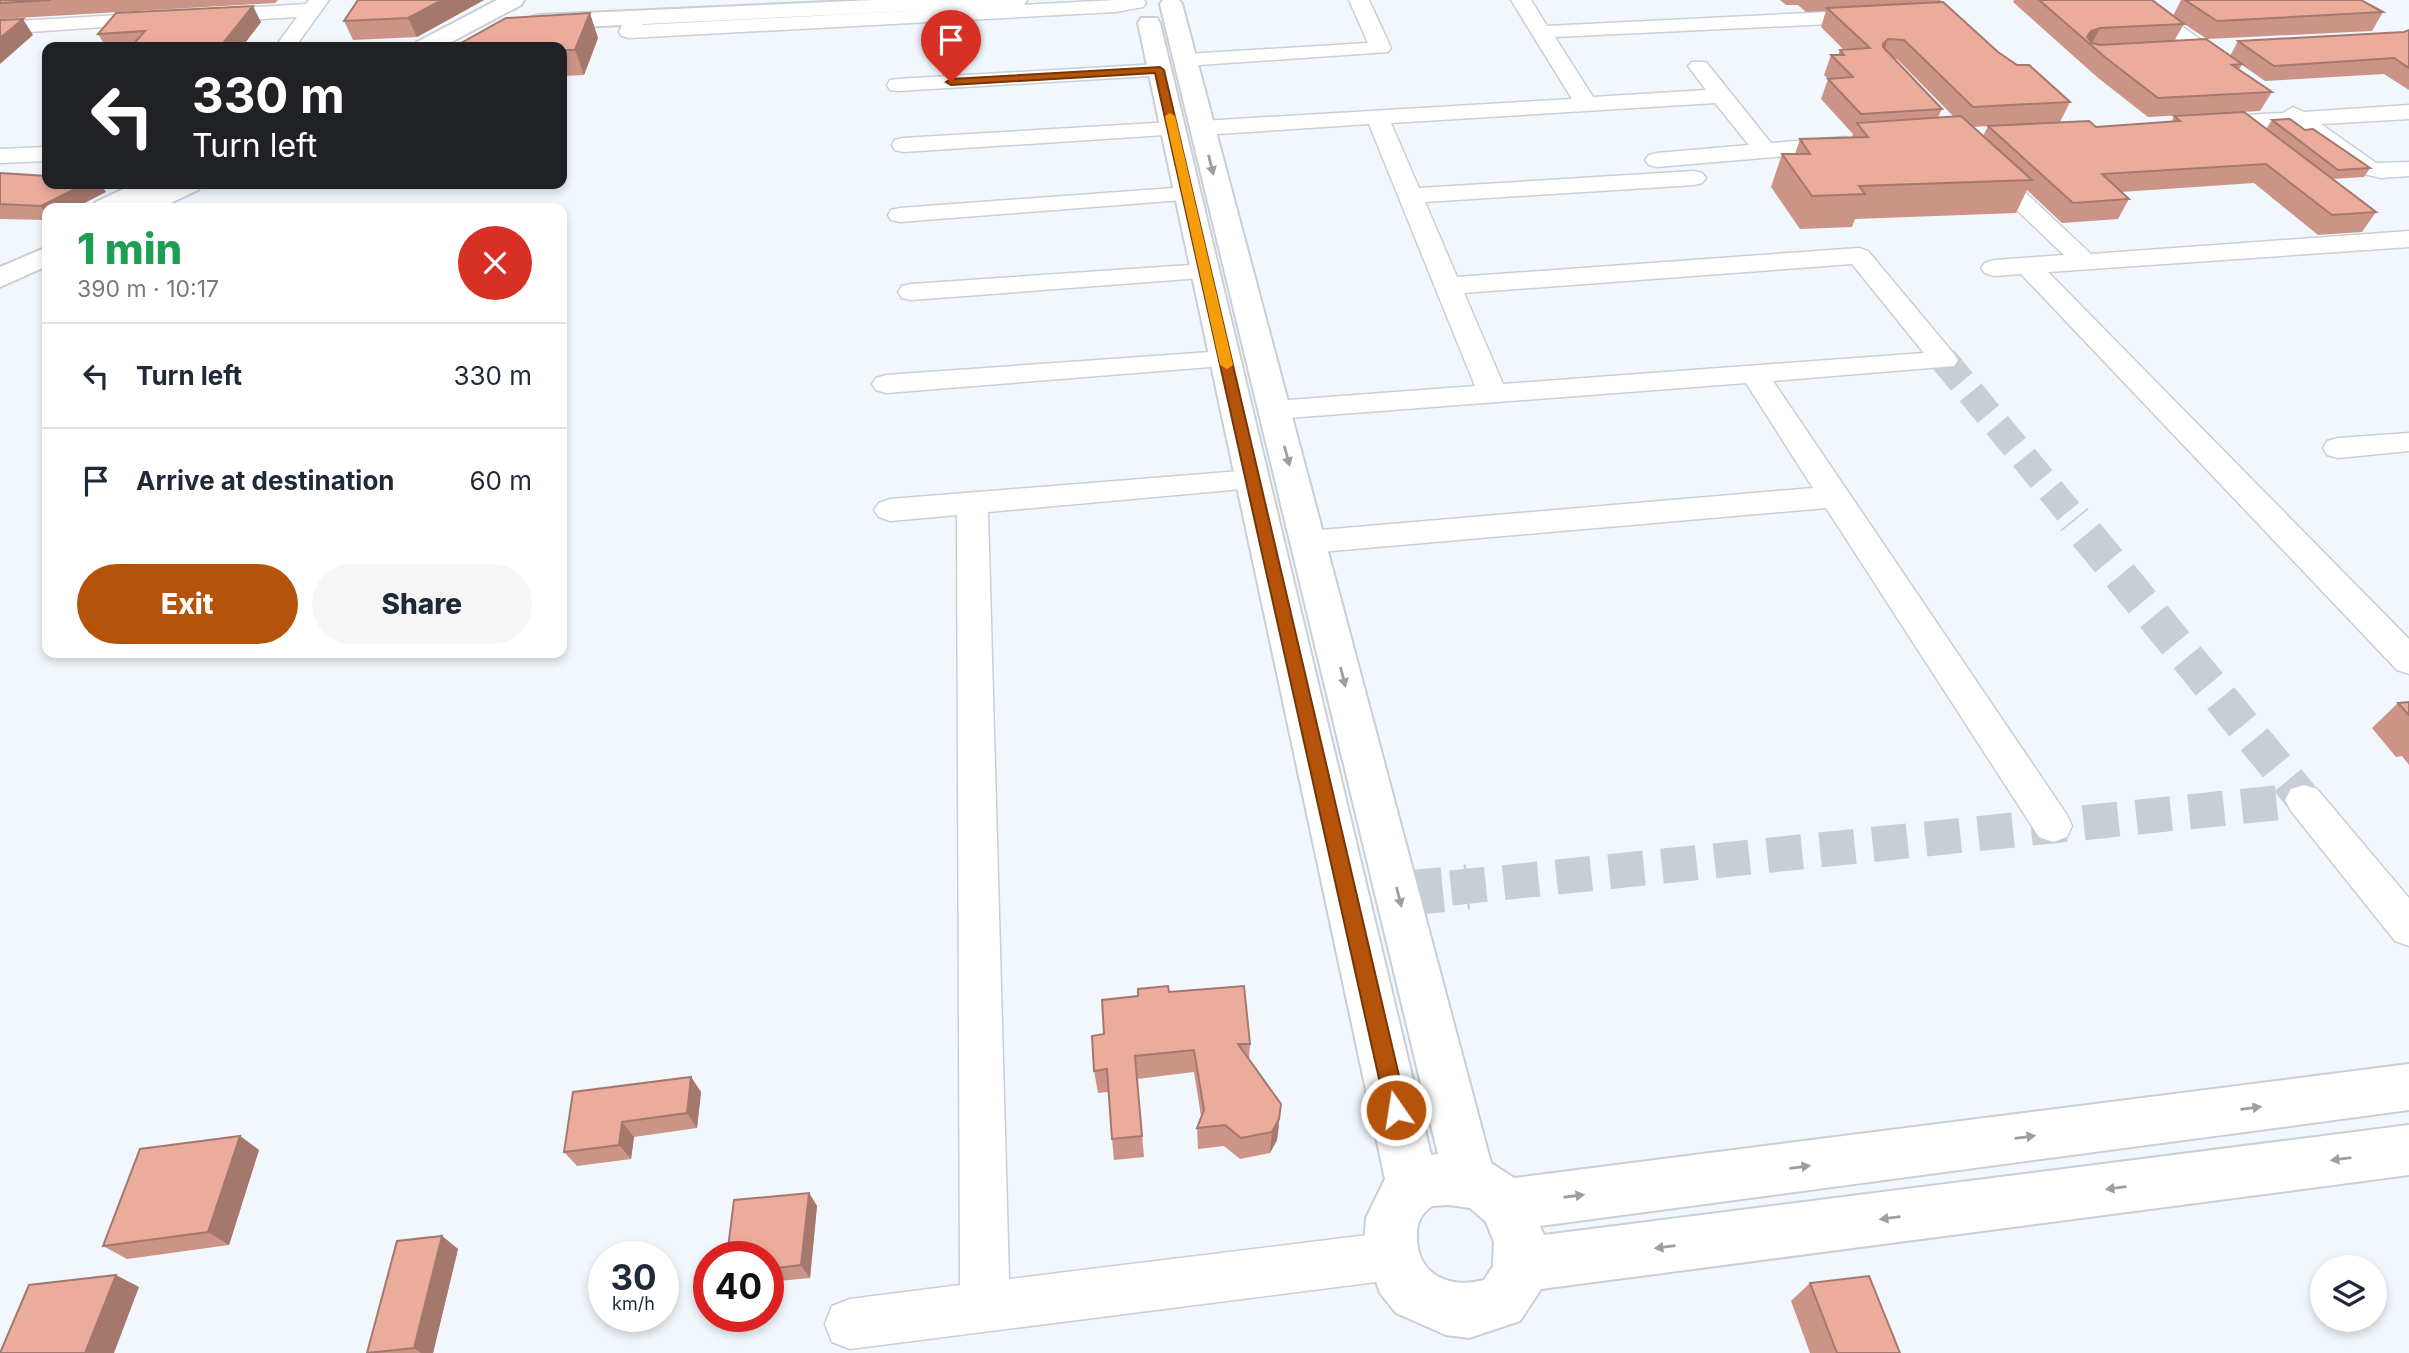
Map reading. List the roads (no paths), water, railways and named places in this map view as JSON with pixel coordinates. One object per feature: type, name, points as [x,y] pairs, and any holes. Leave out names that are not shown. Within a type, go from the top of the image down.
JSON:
[{"type":"street","points":[[434,42],[513,0]]},
{"type":"street","points":[[469,42],[505,26],[544,0]]},
{"type":"street","points":[[551,0],[558,5],[573,8],[747,0]]},
{"type":"street","points":[[505,26],[1016,0]]},
{"type":"street","points":[[898,85],[1381,48],[1359,0]]},
{"type":"street","points":[[1521,0],[1586,104]]},
{"type":"street","points":[[1775,0],[1810,38]]},
{"type":"street","points":[[634,18],[629,32],[1152,2],[1172,65],[1187,128],[1275,410],[1489,1194],[1520,1242],[1520,1274],[1502,1302],[1462,1312],[1433,1303],[1406,1288],[1392,1256],[1390,1226],[1398,1203],[1419,1184],[1449,1179],[1489,1194],[2409,1087]]},
{"type":"street","points":[[2139,4],[2173,7]]},
{"type":"street","points":[[2139,4],[2246,80]]},
{"type":"street","points":[[0,28],[183,17],[316,5]]},
{"type":"street","points":[[289,42],[316,5]]},
{"type":"street","points":[[1541,32],[1884,15]]},
{"type":"street","points":[[2174,51],[2229,48]]},
{"type":"street","points":[[1699,66],[1762,147]]},
{"type":"street","points":[[903,145],[1721,96]]},
{"type":"street","points":[[2267,96],[2368,168],[2381,171],[2409,169]]},
{"type":"street","points":[[2187,125],[2409,113]]},
{"type":"street","points":[[1377,117],[1493,394]]},
{"type":"street","points":[[2240,122],[2262,139]]},
{"type":"street","points":[[1187,128],[1187,194],[1413,1188]]},
{"type":"street","points":[[1657,160],[1866,143]]},
{"type":"street","points":[[0,156],[42,154]]},
{"type":"street","points":[[1974,157],[2085,262]]},
{"type":"street","points":[[1410,196],[1729,176]]},
{"type":"street","points":[[130,203],[148,189]]},
{"type":"street","points":[[136,203],[175,189]]},
{"type":"street","points":[[900,215],[1187,194]]},
{"type":"street","points":[[2360,215],[2401,240]]},
{"type":"street","points":[[0,260],[42,239]]},
{"type":"street","points":[[1994,268],[2401,240]]},
{"type":"street","points":[[1275,410],[1944,360],[1855,251],[1448,286]]},
{"type":"street","points":[[0,278],[42,257]]},
{"type":"street","points":[[2028,266],[2409,661]]},
{"type":"street","points":[[911,292],[1205,272]]},
{"type":"street","points":[[886,384],[1225,359]]},
{"type":"street","points":[[1754,374],[2053,826]]},
{"type":"street","points":[[2338,448],[2409,442]]},
{"type":"street","points":[[890,510],[1253,480]]},
{"type":"street","points":[[1310,542],[1834,497]]},
{"type":"street","points":[[972,503],[985,1307]]},
{"type":"street","points":[[2304,800],[2409,928]]},
{"type":"street","points":[[1520,1265],[2409,1150]]},
{"type":"street","points":[[850,1324],[1392,1256]]},
{"type":"tunnel","points":[[1944,360],[2076,521]]},
{"type":"tunnel","points":[[1451,888],[2304,800],[2074,519]]},
{"type":"tunnel","points":[[1398,894],[1468,887]]}]
